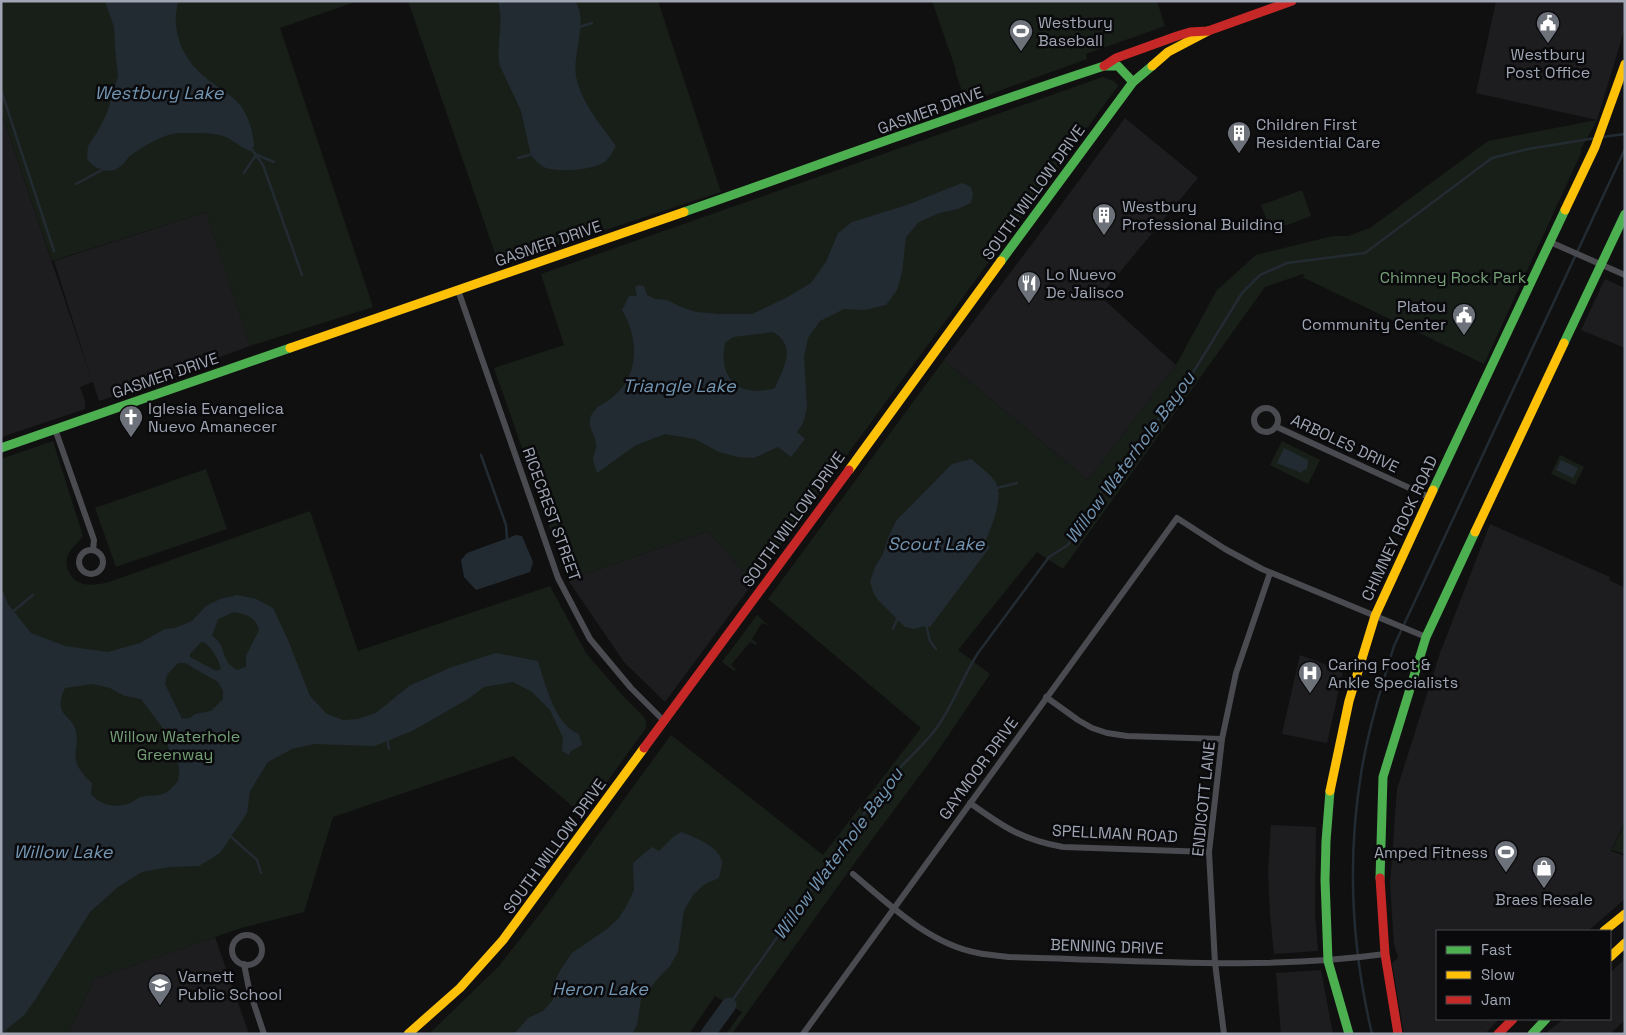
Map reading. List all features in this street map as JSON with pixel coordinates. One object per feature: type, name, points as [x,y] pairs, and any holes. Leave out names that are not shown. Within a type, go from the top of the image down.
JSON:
[{"type":"street","name":"GASMER DRIVE","points":[[1,448],[894,140],[998,101],[1104,66],[1116,58],[1183,34],[1208,31],[1292,1]]},
{"type":"street","name":"SOUTH WILLOW DRIVE","points":[[408,1034],[460,988],[504,940],[1133,82],[1168,52],[1208,31]]},
{"type":"street","name":"CHIMNEY ROCK ROAD","points":[[1349,1034],[1328,961],[1325,880],[1329,798],[1336,754],[1348,701],[1375,616],[1429,497],[1595,147],[1625,64]]},
{"type":"street","points":[[1104,66],[1118,66],[1133,82]]},
{"type":"street","points":[[1398,1034],[1385,954],[1380,877],[1383,777],[1426,637],[1625,214]]},
{"type":"street","points":[[1550,242],[1625,275]]},
{"type":"street","name":"RICECREST STREET","points":[[458,290],[558,578],[590,639],[631,688],[665,722]]},
{"type":"street","name":"ARBOLES DRIVE","points":[[1277,427],[1429,497]]},
{"type":"street","points":[[55,429],[94,540],[93,550]]},
{"type":"street","name":"GAYMOOR DRIVE","points":[[803,1034],[1177,518],[1225,549],[1270,573]]},
{"type":"street","points":[[1270,573],[1426,637]]},
{"type":"street","name":"ENDICOTT LANE","points":[[1224,1034],[1215,963],[1209,852],[1222,739],[1236,673],[1270,573]]},
{"type":"street","points":[[1046,697],[1078,720],[1092,728],[1107,733],[1127,736],[1222,739]]},
{"type":"street","name":"SPELLMAN ROAD","points":[[970,803],[1018,835],[1048,844],[1063,847],[1209,852]]},
{"type":"street","name":"BENNING DRIVE","points":[[853,874],[894,908],[934,936],[977,953],[1009,957],[1215,963],[1328,961],[1385,954]]},
{"type":"street","points":[[1606,930],[1623,919]]},
{"type":"street","points":[[243,935],[250,935],[261,944],[261,954],[255,962],[244,964],[238,962],[234,956],[233,944],[237,938],[243,935]]},
{"type":"street","points":[[1611,955],[1625,943]]},
{"type":"street","points":[[244,964],[249,989],[264,1034]]},
{"type":"street","points":[[1498,1034],[1511,1020]]},
{"type":"street","points":[[1532,1034],[1542,1020]]},
{"type":"shaded area","points":[[1496,1],[1625,1],[1624,31],[1597,120],[1476,93]]},
{"type":"shaded area","points":[[1,111],[92,381],[54,261],[206,212],[250,346],[217,358],[214,350],[202,354],[205,365],[99,401],[93,382],[80,387],[85,401],[85,409],[2,437]]},
{"type":"shaded area","points":[[1125,118],[1198,178],[1100,296],[1176,365],[1088,480],[944,360]]},
{"type":"shaded area","points":[[1605,279],[1625,288],[1625,348],[1581,330]]},
{"type":"shaded area","points":[[1490,524],[1610,577],[1609,580],[1625,588],[1625,821],[1611,851],[1625,856],[1625,899],[1589,930],[1436,930],[1436,1020],[1498,1020],[1485,1034],[1404,1034],[1392,963],[1398,958],[1394,944],[1390,885],[1397,789],[1440,653]]},
{"type":"shaded area","points":[[708,531],[753,583],[665,702],[624,662],[568,580]]},
{"type":"shaded area","points":[[1300,655],[1343,671],[1327,743],[1282,734]]},
{"type":"shaded area","points":[[1271,825],[1316,827],[1315,913],[1318,951],[1274,954],[1268,871]]},
{"type":"shaded area","name":"Varnett Public School","points":[[215,937],[249,1034],[68,1034],[94,979]]},
{"type":"shaded area","points":[[1625,959],[1625,1020],[1610,1034],[1544,1034],[1563,1020],[1611,1020],[1611,972]]},
{"type":"shaded area","points":[[1321,970],[1333,1034],[1281,1034],[1276,973]]},
{"type":"green space","points":[[1,1],[358,1],[280,28],[373,307],[250,346],[206,212],[52,261],[1,111]]},
{"type":"green space","points":[[408,1],[658,1],[721,192],[499,265]]},
{"type":"green space","name":"Westbury Baseball","points":[[932,1],[1157,1],[1165,26],[1086,54],[1087,59],[966,103]]},
{"type":"green space","points":[[1103,77],[1114,81],[1118,86],[753,583],[708,531],[568,580],[494,368],[564,345],[541,274]]},
{"type":"green space","name":"Chimney Rock Park","points":[[1597,120],[1580,151],[1582,151],[1484,364],[1302,277],[1305,276],[1303,274],[1265,287],[1063,569],[1037,552],[958,650],[990,674],[935,755],[853,865],[732,1034],[726,1034],[742,1012],[715,996],[689,1034],[429,1034],[498,967],[543,910],[671,735],[823,855],[921,728],[768,599],[944,360],[1088,480],[1176,365],[1217,290],[1256,255],[1333,236],[1348,236],[1370,228],[1488,141]]},
{"type":"green space","points":[[1302,190],[1311,216],[1271,231],[1261,205]]},
{"type":"green space","name":"Willow Waterhole Greenway","points":[[53,441],[83,536],[67,557],[67,568],[71,576],[80,583],[91,585],[109,582],[310,511],[358,651],[550,586],[586,653],[643,716],[646,721],[646,728],[583,815],[513,756],[333,817],[304,912],[241,928],[94,979],[68,1034],[1,1034],[1,459]]},
{"type":"green space","points":[[1282,441],[1320,460],[1308,484],[1270,465]]},
{"type":"green space","points":[[1560,455],[1584,467],[1575,485],[1551,474]]},
{"type":"green space","points":[[206,469],[227,529],[116,567],[95,508]]},
{"type":"green space","points":[[757,615],[768,625],[762,623],[752,639],[757,643],[756,645],[750,642],[731,665],[736,669],[734,671],[722,662]]},
{"type":"green space","points":[[1625,823],[1625,854],[1612,850]]},
{"type":"water","name":"Westbury Lake","points":[[105,1],[178,1],[176,21],[181,46],[199,72],[241,106],[253,136],[254,146],[250,151],[223,136],[202,133],[180,133],[167,135],[148,144],[112,171],[103,170],[90,163],[87,159],[88,146],[107,113],[118,76],[114,27]]},
{"type":"water","points":[[498,1],[575,1],[579,9],[580,18],[575,67],[576,76],[582,95],[592,113],[616,146],[610,157],[603,163],[582,169],[552,169],[542,166],[531,155],[521,111],[500,66],[501,19]]},
{"type":"water","name":"Triangle Lake","points":[[962,183],[971,187],[973,194],[971,203],[958,209],[939,213],[919,222],[906,237],[902,272],[897,290],[886,305],[865,310],[844,309],[820,321],[808,338],[804,357],[807,407],[803,423],[797,432],[805,439],[791,457],[778,447],[754,458],[738,457],[719,452],[695,439],[665,434],[636,445],[597,473],[593,462],[596,443],[590,425],[590,418],[596,408],[613,397],[622,388],[632,367],[634,344],[628,321],[622,310],[629,296],[637,296],[635,287],[638,285],[644,286],[647,295],[655,299],[667,300],[696,312],[752,314],[786,298],[811,283],[826,262],[838,233],[852,222],[907,205]],"holes":[[[773,332],[781,338],[787,351],[775,388],[758,391],[750,390],[736,385],[730,379],[724,363],[725,343],[733,337]]]},
{"type":"water","points":[[1284,448],[1308,460],[1307,469],[1303,470],[1302,473],[1277,463]]},
{"type":"water","name":"Scout Lake","points":[[971,459],[989,474],[997,486],[998,502],[994,520],[985,543],[990,547],[930,627],[925,626],[914,629],[905,627],[874,594],[870,582],[875,567],[883,554],[896,521],[952,464]]},
{"type":"water","points":[[1561,460],[1578,468],[1573,478],[1556,470]]},
{"type":"water","points":[[516,535],[522,536],[533,562],[530,572],[476,590],[464,577],[461,560],[467,553]]},
{"type":"water","name":"Willow Lake","points":[[1,586],[8,604],[31,633],[65,646],[108,652],[140,643],[165,629],[175,628],[192,621],[206,606],[220,599],[237,595],[256,599],[273,608],[310,696],[327,714],[343,720],[358,719],[376,713],[409,686],[452,667],[496,653],[538,661],[557,713],[563,722],[579,734],[582,745],[571,751],[569,755],[562,751],[563,738],[550,710],[532,692],[513,682],[484,687],[468,699],[414,730],[375,746],[314,744],[292,749],[268,762],[250,791],[247,813],[220,853],[199,866],[169,867],[142,872],[118,887],[90,912],[35,1000],[24,1015],[1,1034]],"holes":[[[234,612],[247,615],[257,625],[259,630],[246,656],[246,667],[237,670],[231,666],[220,644],[212,636],[218,619]],[[201,642],[204,642],[215,654],[221,669],[216,671],[190,657],[190,654]],[[178,663],[185,663],[218,682],[223,691],[223,699],[211,711],[182,719],[165,684],[167,675]],[[93,684],[110,688],[125,696],[141,699],[162,727],[162,735],[170,751],[176,757],[179,769],[178,781],[172,788],[165,793],[140,797],[131,803],[119,806],[109,805],[95,798],[91,794],[92,783],[82,773],[76,761],[76,731],[62,710],[61,699],[65,688]]]},
{"type":"water","name":"Heron Lake","points":[[681,832],[705,843],[716,851],[722,862],[719,878],[705,884],[694,894],[684,910],[678,952],[670,966],[641,999],[637,1025],[632,1034],[514,1034],[528,1018],[543,1011],[553,1000],[553,985],[572,953],[607,929],[619,918],[634,890],[633,863],[652,847],[659,851]]},
{"type":"waterway","points":[[579,27],[592,23]]},
{"type":"waterway","points":[[1,90],[54,251]]},
{"type":"waterway","name":"Willow Waterhole Bayou","points":[[1602,137],[1625,134]]},
{"type":"waterway","name":"Willow Waterhole Bayou","points":[[729,1005],[854,830],[877,794],[938,726],[978,653],[1049,557],[1068,545],[1105,485],[1181,392],[1242,293],[1260,275],[1287,263],[1365,253],[1492,158],[1528,149],[1596,138]]},
{"type":"waterway","points":[[244,173],[256,155],[249,146]]},
{"type":"waterway","points":[[1372,1034],[1365,1002],[1356,937],[1353,872],[1354,839],[1361,774],[1367,741],[1380,693],[1394,646],[1625,149]]},
{"type":"waterway","points":[[518,158],[533,154]]},
{"type":"waterway","points":[[256,155],[263,165],[302,275]]},
{"type":"waterway","points":[[257,155],[274,162]]},
{"type":"waterway","points":[[76,184],[104,169]]},
{"type":"waterway","points":[[481,455],[506,525],[507,539]]},
{"type":"waterway","points":[[997,488],[1017,483]]},
{"type":"waterway","points":[[11,613],[33,595]]},
{"type":"waterway","points":[[893,629],[898,617]]},
{"type":"waterway","points":[[926,624],[930,641],[936,649]]},
{"type":"waterway","points":[[387,738],[389,749]]},
{"type":"waterway","points":[[229,835],[257,860],[261,873]]},
{"type":"waterway","name":"Willow Waterhole Bayou","points":[[708,1034],[729,1005]]},
{"type":"traffic: fast","points":[[684,212],[946,119],[1104,66],[1118,66],[1133,82]]},
{"type":"traffic: fast","points":[[1001,261],[1133,82],[1152,66]]},
{"type":"traffic: fast","points":[[1433,490],[1565,210]]},
{"type":"traffic: fast","points":[[1564,343],[1625,214]]},
{"type":"traffic: fast","points":[[1,448],[290,348]]},
{"type":"traffic: fast","points":[[1380,878],[1383,777],[1426,637],[1475,532]]},
{"type":"traffic: fast","points":[[1330,791],[1325,880],[1328,961],[1349,1034]]},
{"type":"traffic: fast","points":[[1532,1034],[1545,1020]]},
{"type":"traffic: slow","points":[[1152,66],[1168,52],[1208,31]]},
{"type":"traffic: slow","points":[[1565,210],[1595,147],[1625,64]]},
{"type":"traffic: slow","points":[[290,348],[684,212]]},
{"type":"traffic: slow","points":[[849,470],[1001,261]]},
{"type":"traffic: slow","points":[[1475,532],[1564,343]]},
{"type":"traffic: slow","points":[[1330,791],[1349,701],[1375,616],[1433,490]]},
{"type":"traffic: slow","points":[[408,1034],[460,988],[503,940],[644,748]]},
{"type":"traffic: slow","points":[[1605,930],[1625,914]]},
{"type":"traffic: slow","points":[[1611,956],[1625,943]]},
{"type":"traffic: jam","points":[[1104,66],[1116,58],[1177,36],[1190,32],[1208,31],[1292,1]]},
{"type":"traffic: jam","points":[[644,748],[849,470]]},
{"type":"traffic: jam","points":[[1380,878],[1385,954],[1398,1034]]},
{"type":"traffic: jam","points":[[1498,1034],[1512,1020]]},
{"type":"place","name":"Westbury Post Office","points":[[1548,44]]},
{"type":"place","name":"Westbury Baseball","points":[[1021,52]]},
{"type":"place","name":"Children First Residential Care","points":[[1239,154]]},
{"type":"place","name":"Westbury Professional Building","points":[[1104,236]]},
{"type":"place","name":"Lo Nuevo De Jalisco","points":[[1029,304]]},
{"type":"place","name":"Platou Community Center","points":[[1464,336]]},
{"type":"place","name":"Iglesia Evangelica Nuevo Amanecer","points":[[131,438]]},
{"type":"place","name":"Caring Foot & Ankle Specialists","points":[[1310,694]]},
{"type":"place","name":"Amped Fitness","points":[[1506,873]]},
{"type":"place","name":"Braes Resale","points":[[1544,889]]},
{"type":"place","name":"Varnett Public School","points":[[160,1006]]}]
